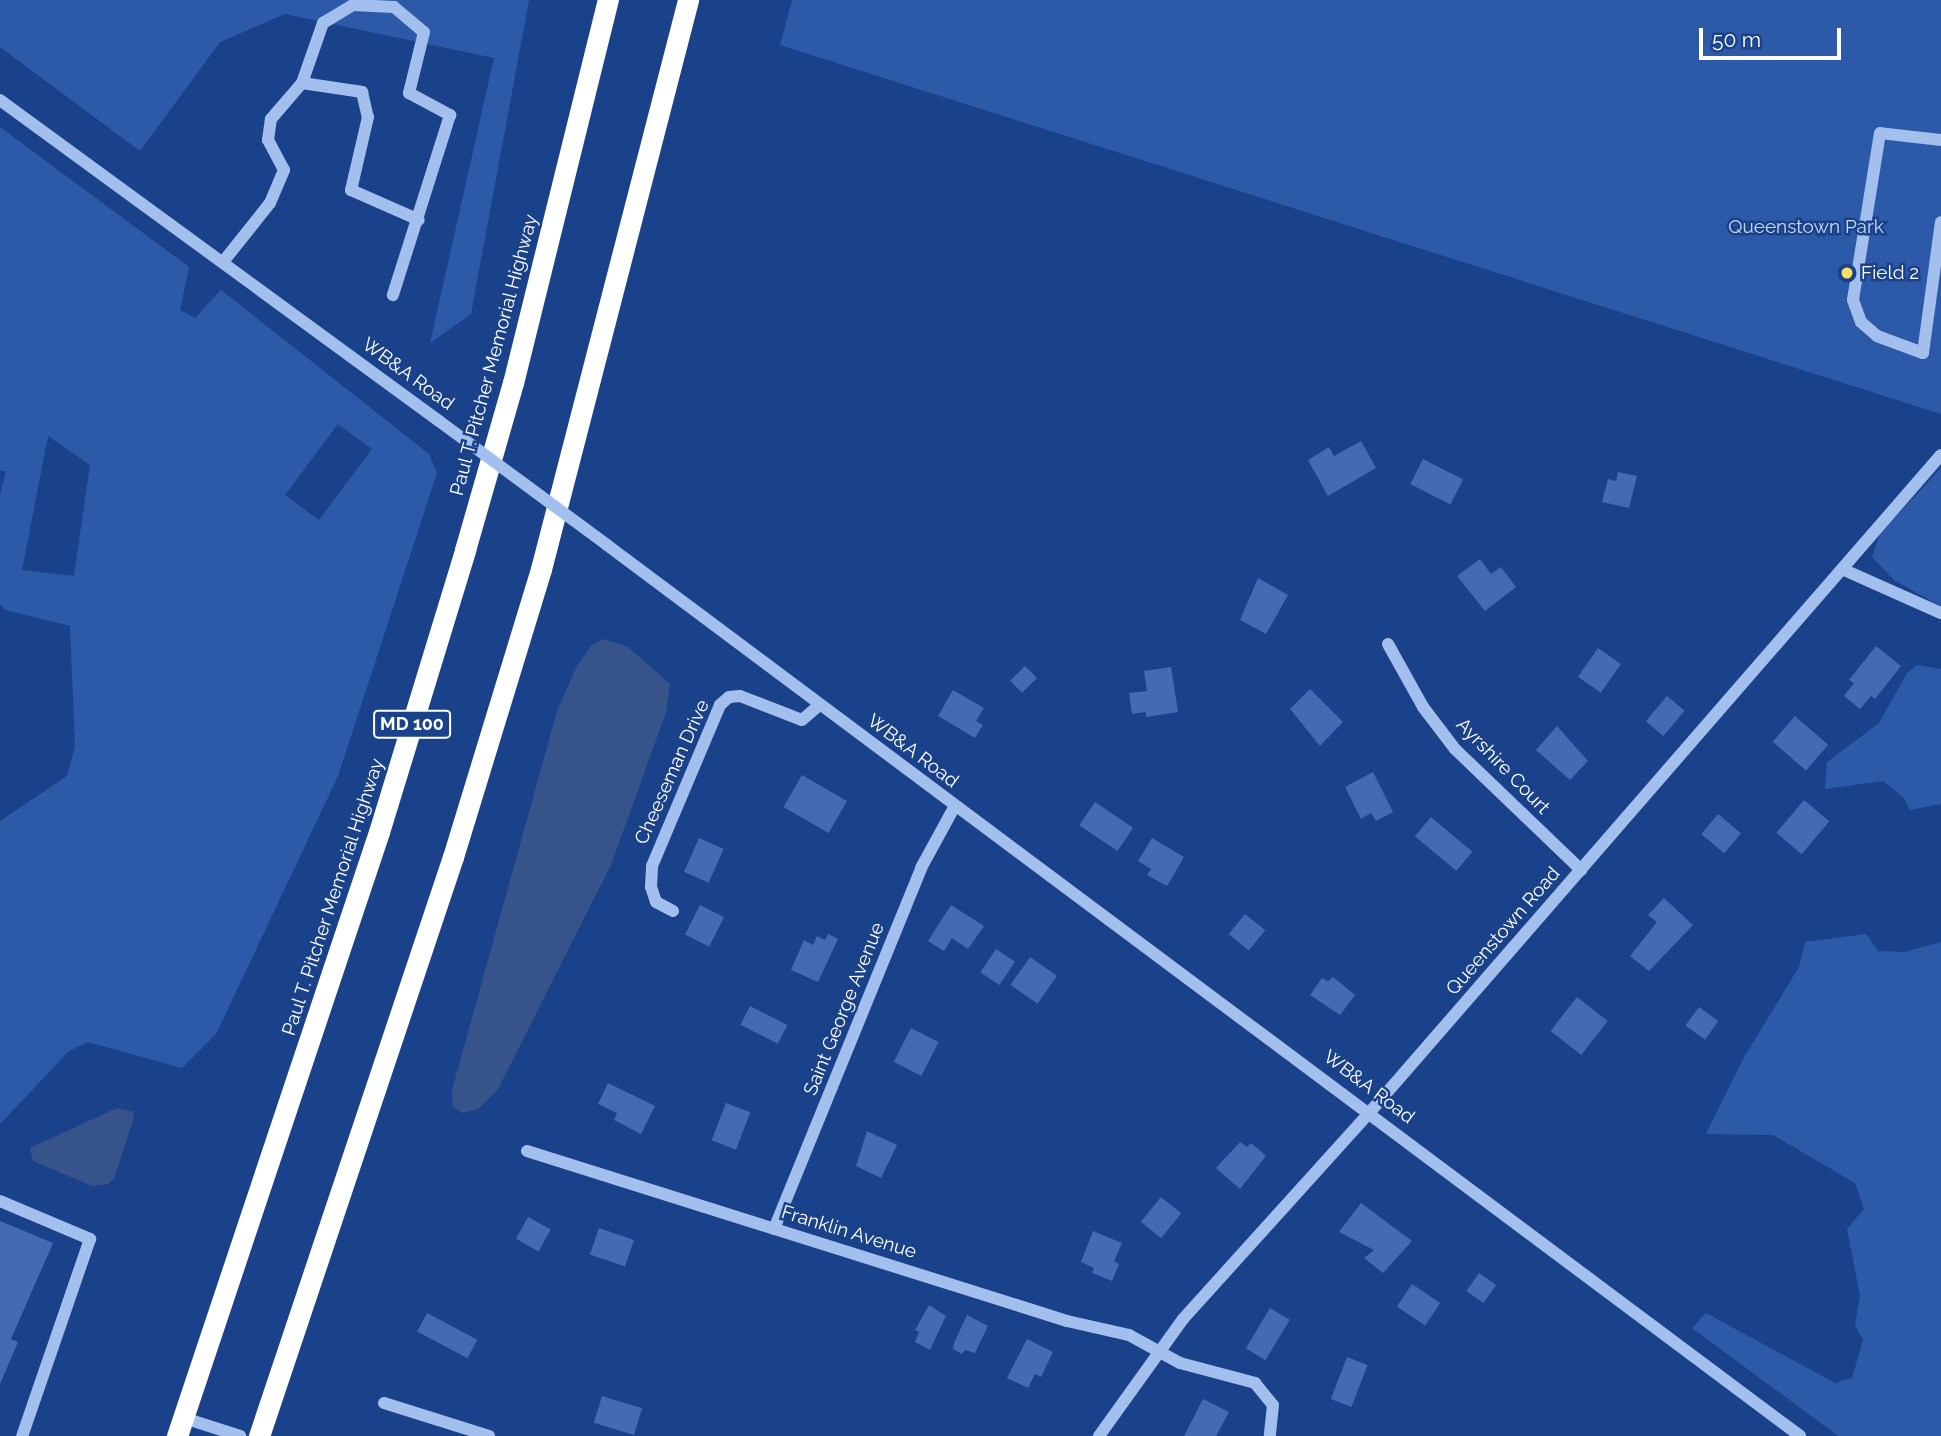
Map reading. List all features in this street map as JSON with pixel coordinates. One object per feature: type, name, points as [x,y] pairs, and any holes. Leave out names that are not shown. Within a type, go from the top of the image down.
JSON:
[{"type":"highway","name":"Paul T. Pitcher Memorial Highway","points":[[181,1427],[379,832],[466,550],[513,383],[608,0]]},
{"type":"highway","points":[[259,1436],[453,857],[541,569],[688,0]]},
{"type":"street","points":[[223,262],[270,203],[284,170],[268,140],[271,119],[302,83],[323,23],[353,5],[394,7],[424,32],[409,93],[450,115],[393,295]]},
{"type":"street","points":[[302,83],[362,92],[368,117],[351,190],[419,219]]},
{"type":"street","name":"WB&A Road","points":[[0,100],[607,545],[1370,1112],[1800,1436]]},
{"type":"street","points":[[1941,140],[1880,133],[1853,300],[1861,322],[1877,336],[1923,353],[1938,268],[1941,222]]},
{"type":"street","name":"Queenstown Road","points":[[1099,1436],[1158,1350],[1370,1112],[1941,455]]},
{"type":"street","points":[[1842,569],[1941,613]]},
{"type":"street","name":"Ayrshire Court","points":[[1388,644],[1423,707],[1455,749],[1581,870]]},
{"type":"street","name":"Cheeseman Drive","points":[[673,911],[656,902],[651,887],[652,866],[720,705],[729,696],[740,696],[802,720],[819,705]]},
{"type":"street","name":"Saint George Avenue","points":[[774,1229],[921,867],[955,806]]},
{"type":"street","name":"Franklin Avenue","points":[[527,1151],[1067,1321],[1129,1335],[1180,1363],[1261,1387],[1274,1411],[1269,1436]]},
{"type":"street","points":[[0,1200],[90,1239],[22,1436]]},
{"type":"street","points":[[384,1403],[489,1436]]},
{"type":"street","points":[[181,1427],[240,1436]]},
{"type":"green space","points":[[0,0],[529,0],[471,314],[430,343],[494,58],[285,14],[220,42],[140,151],[0,47]]},
{"type":"green space","name":"Queenstown Park","points":[[792,0],[1941,0],[1941,414],[780,45]]},
{"type":"green space","points":[[0,127],[189,267],[180,310],[195,318],[221,290],[429,454],[437,473],[338,776],[216,1034],[182,1068],[88,1042],[69,1051],[0,1124],[0,821],[67,776],[75,746],[70,626],[5,610],[0,604],[0,495],[6,471],[0,471]],"holes":[[[338,424],[372,449],[319,520],[285,495]],[[48,436],[90,465],[74,576],[22,570]]]},
{"type":"green space","points":[[1941,468],[1941,606],[1895,581],[1872,557],[1880,534]]},
{"type":"green space","points":[[1917,665],[1941,669],[1941,804],[1910,810],[1904,798],[1883,781],[1825,789],[1827,762],[1879,723],[1907,673]]},
{"type":"green space","points":[[1866,934],[1878,951],[1904,952],[1941,942],[1941,1436],[1838,1436],[1692,1328],[1706,1313],[1835,1383],[1852,1378],[1863,1340],[1855,1325],[1860,1296],[1847,1229],[1864,1209],[1855,1183],[1773,1135],[1706,1134],[1743,1059],[1799,967],[1805,942]]},
{"type":"shaded area","points":[[603,639],[628,647],[670,684],[666,712],[611,865],[498,1089],[478,1109],[462,1113],[453,1107],[452,1090],[557,711],[577,666],[591,646]]},
{"type":"shaded area","points":[[117,1108],[133,1112],[134,1117],[114,1179],[108,1184],[92,1186],[33,1161],[30,1148]]},
{"type":"building","points":[[1361,441],[1376,468],[1328,496],[1308,460],[1329,447],[1334,456]]},
{"type":"building","points":[[1423,459],[1463,479],[1450,504],[1410,484]]},
{"type":"building","points":[[1618,472],[1637,476],[1629,508],[1602,502],[1608,479],[1616,481]]},
{"type":"building","points":[[1480,559],[1491,574],[1501,567],[1516,587],[1485,611],[1457,576]]},
{"type":"building","points":[[1258,578],[1288,595],[1266,634],[1240,620]]},
{"type":"building","points":[[1876,646],[1901,666],[1875,699],[1871,696],[1860,709],[1844,696],[1854,683],[1849,680]]},
{"type":"building","points":[[1598,648],[1621,664],[1601,693],[1578,677]]},
{"type":"building","points":[[1025,666],[1037,678],[1022,693],[1010,681]]},
{"type":"building","points":[[1171,667],[1178,712],[1146,717],[1146,712],[1132,714],[1129,693],[1147,691],[1144,671]]},
{"type":"building","points":[[1310,689],[1343,722],[1320,746],[1290,709]]},
{"type":"building","points":[[953,690],[984,708],[976,721],[983,725],[975,738],[938,716]]},
{"type":"building","points":[[1667,696],[1685,711],[1663,736],[1646,721]]},
{"type":"building","points":[[1795,716],[1828,745],[1806,771],[1773,742]]},
{"type":"building","points":[[1557,726],[1588,761],[1570,780],[1536,750]]},
{"type":"building","points":[[1373,772],[1393,812],[1376,821],[1371,813],[1361,819],[1345,787]]},
{"type":"building","points":[[802,775],[847,801],[829,833],[784,807]]},
{"type":"building","points":[[1804,800],[1829,821],[1802,854],[1776,833]]},
{"type":"building","points":[[1095,802],[1133,828],[1117,851],[1079,825]]},
{"type":"building","points":[[1718,814],[1741,833],[1724,853],[1701,834]]},
{"type":"building","points":[[1431,817],[1472,852],[1456,871],[1415,836]]},
{"type":"building","points":[[699,838],[724,849],[709,883],[684,872]]},
{"type":"building","points":[[1152,838],[1184,857],[1167,886],[1147,875],[1151,869],[1138,861]]},
{"type":"building","points":[[1664,898],[1693,925],[1649,971],[1630,956],[1657,922],[1648,915]]},
{"type":"building","points":[[700,905],[724,917],[709,947],[685,934]]},
{"type":"building","points":[[951,905],[984,926],[968,949],[952,938],[944,951],[928,941]]},
{"type":"building","points":[[1245,914],[1265,930],[1249,951],[1229,934]]},
{"type":"building","points":[[828,934],[838,939],[818,982],[791,970],[804,940],[813,945],[817,936],[825,940]]},
{"type":"building","points":[[996,949],[1015,962],[999,985],[980,972]]},
{"type":"building","points":[[1030,957],[1057,976],[1038,1004],[1010,985]]},
{"type":"building","points":[[1333,977],[1355,995],[1340,1015],[1310,995],[1322,978],[1328,981]]},
{"type":"building","points":[[1577,997],[1608,1021],[1581,1055],[1551,1031]]},
{"type":"building","points":[[750,1006],[787,1025],[778,1044],[740,1025]]},
{"type":"building","points":[[1699,1007],[1718,1021],[1705,1040],[1685,1026]]},
{"type":"building","points":[[911,1028],[939,1042],[921,1076],[894,1062]]},
{"type":"building","points":[[608,1083],[655,1106],[641,1134],[614,1120],[617,1113],[598,1104]]},
{"type":"building","points":[[726,1103],[750,1112],[736,1150],[712,1140]]},
{"type":"building","points":[[867,1131],[897,1145],[881,1178],[856,1166]]},
{"type":"building","points":[[1240,1142],[1247,1147],[1251,1143],[1266,1156],[1240,1189],[1216,1168]]},
{"type":"building","points":[[1161,1197],[1181,1213],[1161,1238],[1141,1222]]},
{"type":"building","points":[[1361,1203],[1412,1241],[1383,1273],[1364,1258],[1374,1250],[1339,1232]]},
{"type":"building","points":[[528,1217],[551,1230],[539,1251],[516,1239]]},
{"type":"building","points":[[0,1221],[53,1243],[11,1339],[18,1342],[0,1384]]},
{"type":"building","points":[[599,1228],[634,1240],[625,1267],[590,1254]]},
{"type":"building","points":[[1093,1231],[1122,1243],[1114,1261],[1119,1264],[1112,1281],[1092,1273],[1094,1268],[1081,1262]]},
{"type":"building","points":[[1479,1273],[1496,1285],[1484,1303],[1466,1291]]},
{"type":"building","points":[[1412,1284],[1440,1303],[1425,1325],[1397,1306]]},
{"type":"building","points":[[929,1305],[946,1316],[930,1350],[915,1342],[919,1332],[915,1330]]},
{"type":"building","points":[[1270,1308],[1290,1320],[1266,1360],[1246,1348]]},
{"type":"building","points":[[427,1313],[477,1340],[467,1358],[417,1332]]},
{"type":"building","points":[[967,1315],[988,1326],[975,1353],[965,1350],[962,1354],[953,1349]]},
{"type":"building","points":[[1027,1339],[1053,1352],[1041,1377],[1035,1374],[1028,1388],[1007,1378]]},
{"type":"building","points":[[1347,1357],[1368,1365],[1351,1407],[1331,1399]]},
{"type":"building","points":[[602,1396],[642,1408],[634,1435],[594,1423]]},
{"type":"building","points":[[1203,1399],[1229,1412],[1216,1436],[1184,1436]]},
{"type":"place","name":"Field 2","points":[[1847,273]]}]
